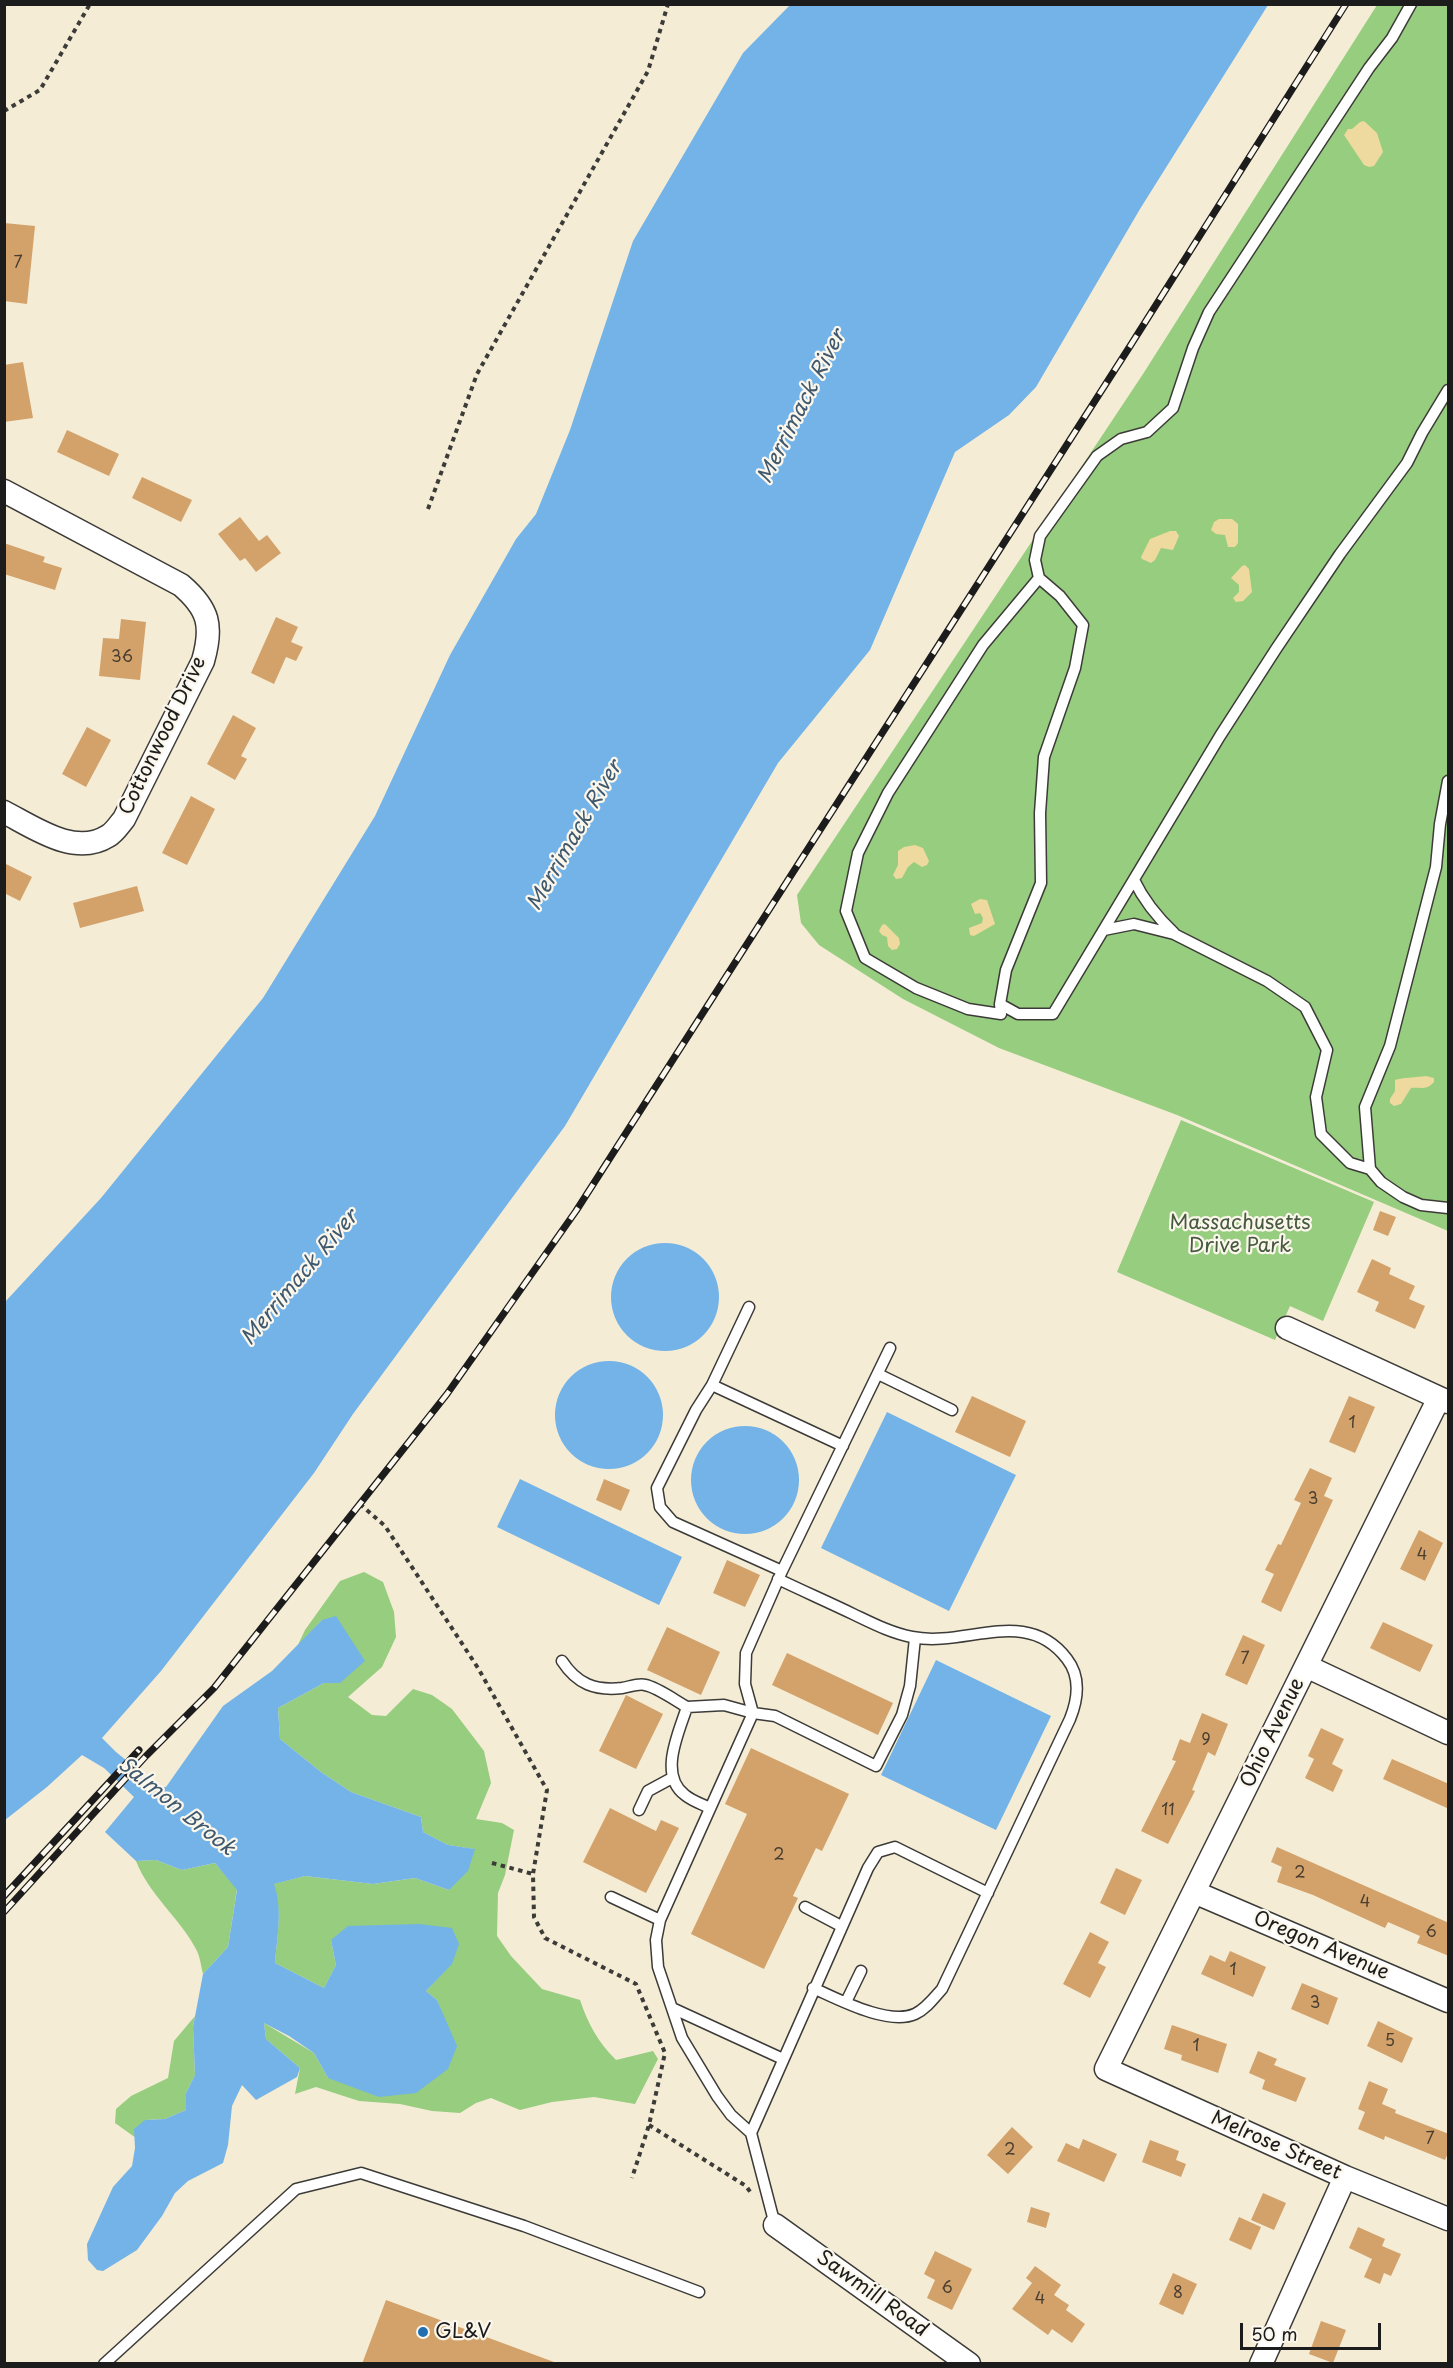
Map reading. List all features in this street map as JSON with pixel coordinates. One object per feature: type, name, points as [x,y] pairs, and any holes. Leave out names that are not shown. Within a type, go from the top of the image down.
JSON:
[{"type":"street","name":"Cottonwood Drive","points":[[4,491],[181,585],[197,599],[207,618],[209,640],[202,661],[124,819],[109,836],[89,844],[68,842],[4,812]]},
{"type":"street","points":[[1287,1328],[1444,1400]]},
{"type":"street","name":"Ohio Avenue","points":[[1106,2069],[1306,1666],[1444,1400]]},
{"type":"street","points":[[1306,1666],[1449,1733]]},
{"type":"street","name":"Oregon Avenue","points":[[1194,1892],[1449,2001]]},
{"type":"street","name":"Melrose Street","points":[[1106,2069],[1345,2177],[1449,2219]]},
{"type":"street","points":[[1261,2364],[1345,2177]]},
{"type":"street","name":"Sawmill Road","points":[[775,2225],[969,2364]]},
{"type":"lane","points":[[1039,578],[983,645],[888,793],[858,853],[846,911],[865,958],[916,988],[968,1009],[1001,1014],[1000,1004],[1006,970],[1041,883],[1040,813],[1044,757],[1075,668],[1083,625],[1060,596],[1039,578],[1035,560],[1040,536],[1097,456],[1121,439],[1147,432],[1173,408],[1193,348],[1209,312],[1392,38],[1411,4]]},
{"type":"lane","points":[[1000,1004],[1018,1014],[1053,1014],[1220,736],[1340,554],[1407,463],[1422,433],[1449,390]]},
{"type":"lane","points":[[1370,1169],[1365,1107],[1390,1046],[1436,867],[1440,824],[1449,781]]},
{"type":"lane","points":[[1134,880],[1142,897],[1156,916],[1174,934]]},
{"type":"lane","points":[[1104,930],[1134,924],[1174,934],[1267,981],[1305,1007],[1327,1050],[1316,1097],[1321,1134],[1350,1163],[1370,1169],[1381,1182],[1402,1197],[1421,1205],[1449,1208]]},
{"type":"lane","points":[[749,1307],[712,1385],[696,1410],[657,1488],[660,1507],[673,1522],[892,1632],[915,1638],[1016,1630],[1040,1635],[1058,1647],[1072,1665],[1077,1684],[1076,1704],[942,1989],[928,2005],[914,2015],[892,2017],[813,1988]]},
{"type":"lane","points":[[775,2225],[751,2133],[731,2115],[717,2096],[682,2038],[658,1967],[656,1940],[660,1920],[753,1713],[745,1684],[747,1653],[780,1575],[890,1348]]},
{"type":"lane","points":[[878,1374],[952,1410]]},
{"type":"lane","points":[[712,1385],[843,1446]]},
{"type":"lane","points":[[562,1661],[570,1674],[583,1684],[598,1688],[620,1688],[645,1684],[687,1707],[724,1705],[775,1716],[876,1766],[902,1714],[910,1686],[915,1638]]},
{"type":"lane","points":[[687,1707],[672,1755],[672,1778],[684,1795],[710,1808]]},
{"type":"lane","points":[[639,1810],[648,1791],[672,1778]]},
{"type":"lane","points":[[751,2133],[867,1868],[878,1852],[895,1847],[988,1893]]},
{"type":"lane","points":[[611,1897],[660,1920]]},
{"type":"lane","points":[[804,1907],[842,1926]]},
{"type":"lane","points":[[846,2002],[861,1971]]},
{"type":"lane","points":[[672,2008],[783,2059]]},
{"type":"lane","points":[[104,2364],[296,2189],[361,2173],[524,2226],[699,2292]]},
{"type":"path","points":[[4,111],[40,90],[90,4]]},
{"type":"path","points":[[428,509],[477,374],[648,71],[668,4]]},
{"type":"path","points":[[360,1504],[385,1526],[478,1668],[547,1790],[533,1874],[534,1917],[545,1938],[636,1984],[665,2053],[649,2125],[632,2178]]},
{"type":"path","points":[[492,1863],[533,1874]]},
{"type":"path","points":[[649,2125],[746,2186],[754,2196]]},
{"type":"green space","points":[[1377,5],[1448,5],[1448,1231],[1177,1115],[999,1048],[903,999],[819,945],[801,923],[797,895],[1143,374]]},
{"type":"green space","name":"Massachusetts Drive Park","points":[[1181,1120],[1374,1202],[1323,1321],[1290,1306],[1275,1340],[1117,1272]]},
{"type":"green space","points":[[364,1572],[383,1582],[394,1612],[396,1637],[382,1667],[348,1697],[372,1715],[386,1716],[413,1689],[432,1695],[452,1709],[484,1751],[491,1783],[476,1819],[502,1823],[514,1830],[505,1875],[498,1893],[497,1936],[511,1956],[542,1989],[580,2000],[594,2032],[616,2060],[653,2051],[658,2059],[635,2104],[594,2097],[552,2102],[520,2110],[491,2098],[476,2103],[460,2113],[432,2111],[400,2104],[359,2101],[316,2087],[295,2094],[300,2068],[266,2039],[264,2023],[314,2053],[328,2078],[445,2021],[437,2000],[426,1991],[452,1963],[331,1940],[336,1965],[324,1988],[275,1963],[279,1914],[273,1884],[305,1876],[373,1884],[415,1878],[449,1890],[474,1849],[448,1845],[423,1832],[421,1817],[351,1792],[321,1772],[280,1739],[278,1708],[324,1683],[340,1683],[322,1620],[297,1647],[305,1630],[340,1581]]},
{"type":"green space","points":[[156,1860],[182,1870],[215,1863],[237,1889],[228,1947],[203,1974],[198,1953],[190,1939],[149,1885],[136,1861]]},
{"type":"green space","points":[[195,2016],[193,2027],[195,2075],[186,2093],[186,2110],[165,2119],[145,2120],[136,2138],[115,2123],[116,2109],[131,2096],[168,2078],[174,2041]]},
{"type":"sand","points":[[1364,121],[1377,133],[1383,152],[1374,166],[1369,167],[1364,165],[1344,135],[1348,129]]},
{"type":"sand","points":[[1219,519],[1232,519],[1238,524],[1238,543],[1235,547],[1228,547],[1225,535],[1216,534],[1211,530],[1214,522]]},
{"type":"sand","points":[[1176,531],[1179,536],[1173,550],[1161,548],[1151,563],[1142,559],[1150,539]]},
{"type":"sand","points":[[1245,565],[1249,569],[1252,592],[1243,601],[1236,602],[1233,598],[1239,592],[1239,585],[1231,578]]},
{"type":"sand","points":[[915,845],[923,848],[929,861],[927,865],[922,867],[914,862],[902,878],[896,879],[893,875],[898,865],[898,851]]},
{"type":"sand","points":[[980,899],[987,900],[995,924],[974,936],[970,935],[969,928],[982,923],[983,918],[980,913],[975,914],[971,904]]},
{"type":"sand","points":[[885,924],[899,938],[900,944],[897,949],[892,950],[888,946],[887,937],[879,931]]},
{"type":"sand","points":[[1426,1076],[1434,1078],[1431,1085],[1426,1088],[1411,1088],[1401,1104],[1394,1106],[1390,1103],[1395,1091],[1395,1080]]},
{"type":"water","points":[[790,5],[1268,5],[1140,209],[1036,387],[1009,415],[955,452],[870,650],[778,763],[565,1126],[353,1414],[314,1473],[161,1671],[102,1738],[159,1787],[166,1787],[223,1706],[272,1671],[322,1620],[336,1616],[365,1661],[340,1683],[324,1683],[278,1708],[280,1739],[321,1772],[351,1792],[421,1817],[423,1832],[448,1845],[475,1849],[468,1871],[449,1890],[415,1878],[373,1884],[305,1876],[274,1884],[279,1914],[275,1963],[324,1988],[336,1965],[331,1940],[348,1926],[419,1924],[452,1928],[459,1944],[452,1964],[426,1991],[437,2000],[457,2046],[448,2069],[416,2093],[379,2097],[328,2078],[314,2053],[264,2023],[266,2039],[300,2068],[297,2077],[256,2100],[242,2085],[232,2106],[228,2145],[223,2163],[188,2181],[175,2193],[162,2216],[137,2250],[103,2271],[97,2270],[88,2260],[87,2244],[113,2187],[132,2166],[135,2148],[134,2129],[145,2120],[165,2119],[186,2110],[186,2093],[195,2075],[193,2027],[203,1974],[228,1947],[237,1890],[215,1863],[182,1870],[156,1860],[136,1861],[105,1832],[134,1797],[104,1768],[82,1755],[47,1787],[5,1820],[5,1302],[101,1198],[263,998],[375,816],[450,655],[516,539],[536,514],[570,430],[633,241],[743,53]]},
{"type":"water","points":[[665,1243],[675,1244],[695,1252],[703,1259],[710,1267],[718,1287],[718,1307],[710,1327],[703,1335],[695,1342],[675,1350],[665,1351],[655,1350],[635,1342],[627,1335],[620,1327],[612,1307],[611,1297],[612,1287],[620,1267],[627,1259],[635,1252],[655,1244]]},
{"type":"water","points":[[609,1361],[619,1362],[639,1370],[647,1377],[654,1385],[662,1405],[662,1425],[654,1445],[647,1453],[639,1460],[619,1468],[609,1469],[599,1468],[579,1460],[571,1453],[564,1445],[556,1425],[555,1415],[556,1405],[564,1385],[571,1377],[579,1370],[599,1362]]},
{"type":"water","points":[[887,1412],[1016,1475],[949,1611],[821,1548]]},
{"type":"water","points":[[745,1426],[766,1431],[783,1442],[794,1459],[799,1480],[794,1501],[783,1518],[766,1529],[745,1534],[724,1529],[707,1518],[696,1501],[691,1480],[696,1459],[707,1442],[724,1431]]},
{"type":"water","points":[[520,1479],[682,1557],[659,1605],[497,1527]]},
{"type":"water","points":[[936,1660],[1051,1716],[996,1830],[881,1775]]},
{"type":"building","points":[[4,223],[35,226],[27,304],[4,301]]},
{"type":"building","points":[[23,362],[33,418],[4,422],[4,365]]},
{"type":"building","points":[[67,430],[119,454],[109,476],[57,452]]},
{"type":"building","points":[[142,477],[192,500],[181,522],[132,498]]},
{"type":"building","points":[[240,517],[259,541],[267,535],[281,553],[256,572],[245,558],[240,561],[218,534]]},
{"type":"building","points":[[4,543],[45,557],[43,562],[62,568],[55,590],[4,574]]},
{"type":"building","points":[[276,617],[298,627],[291,642],[303,647],[296,661],[286,657],[274,684],[251,673]]},
{"type":"building","points":[[121,619],[146,622],[140,680],[99,676],[103,638],[119,639]]},
{"type":"building","points":[[233,715],[256,728],[241,756],[247,759],[235,780],[207,764]]},
{"type":"building","points":[[87,727],[111,740],[86,787],[62,774]]},
{"type":"building","points":[[191,796],[215,809],[187,865],[162,853]]},
{"type":"building","points":[[4,863],[32,877],[20,901],[4,893]]},
{"type":"building","points":[[137,886],[144,911],[80,928],[73,903]]},
{"type":"building","points":[[1380,1211],[1396,1217],[1388,1236],[1373,1230]]},
{"type":"building","points":[[1372,1259],[1391,1268],[1389,1274],[1415,1286],[1409,1299],[1425,1306],[1415,1329],[1375,1311],[1379,1302],[1357,1292]]},
{"type":"building","points":[[972,1396],[1026,1421],[1010,1457],[955,1432]]},
{"type":"building","points":[[1349,1396],[1375,1407],[1355,1453],[1329,1442]]},
{"type":"building","points":[[1310,1468],[1332,1478],[1324,1496],[1333,1500],[1281,1612],[1261,1602],[1274,1574],[1265,1570],[1278,1544],[1281,1545],[1301,1503],[1294,1500]]},
{"type":"building","points":[[604,1479],[630,1490],[621,1511],[596,1500]]},
{"type":"building","points":[[1419,1530],[1443,1543],[1425,1581],[1400,1569]]},
{"type":"building","points":[[727,1560],[760,1575],[745,1607],[713,1593]]},
{"type":"building","points":[[1383,1622],[1433,1645],[1420,1672],[1370,1648]]},
{"type":"building","points":[[667,1627],[720,1652],[701,1695],[647,1670]]},
{"type":"building","points":[[1243,1635],[1265,1645],[1247,1685],[1225,1675]]},
{"type":"building","points":[[787,1653],[893,1703],[878,1735],[772,1685]]},
{"type":"building","points":[[626,1695],[663,1714],[636,1769],[599,1751]]},
{"type":"building","points":[[1202,1713],[1228,1724],[1215,1756],[1208,1752],[1192,1790],[1195,1791],[1168,1844],[1141,1831],[1176,1761],[1172,1760],[1180,1739],[1190,1743]]},
{"type":"building","points":[[1321,1728],[1344,1739],[1332,1764],[1343,1770],[1333,1792],[1305,1778],[1314,1759],[1308,1756]]},
{"type":"building","points":[[751,1748],[849,1794],[822,1851],[816,1848],[793,1896],[798,1898],[764,1969],[691,1934],[747,1814],[725,1804]]},
{"type":"building","points":[[1392,1759],[1449,1784],[1449,1809],[1383,1779]]},
{"type":"building","points":[[610,1808],[656,1831],[661,1820],[679,1828],[646,1893],[583,1862]]},
{"type":"building","points":[[1277,1847],[1449,1923],[1449,1956],[1417,1943],[1420,1936],[1388,1922],[1385,1928],[1313,1895],[1277,1882],[1282,1867],[1271,1862]]},
{"type":"building","points":[[1116,1868],[1142,1880],[1125,1915],[1100,1903]]},
{"type":"building","points":[[1090,1932],[1109,1942],[1098,1963],[1106,1967],[1090,1998],[1063,1984]]},
{"type":"building","points":[[1230,1951],[1266,1967],[1253,1997],[1201,1974],[1210,1955],[1225,1962]]},
{"type":"building","points":[[1302,1983],[1338,1998],[1328,2025],[1291,2009]]},
{"type":"building","points":[[1378,2021],[1413,2038],[1402,2063],[1367,2046]]},
{"type":"building","points":[[1172,2025],[1227,2044],[1218,2073],[1181,2060],[1182,2055],[1164,2049]]},
{"type":"building","points":[[1258,2051],[1277,2059],[1274,2065],[1306,2078],[1296,2102],[1262,2089],[1265,2080],[1249,2073]]},
{"type":"building","points":[[1369,2081],[1388,2089],[1382,2104],[1396,2110],[1395,2113],[1449,2134],[1449,2151],[1445,2160],[1385,2136],[1384,2140],[1358,2129],[1365,2112],[1358,2109]]},
{"type":"building","points":[[1012,2127],[1033,2147],[1008,2174],[987,2155]]},
{"type":"building","points":[[1083,2139],[1117,2154],[1104,2182],[1057,2161],[1066,2143],[1079,2149]]},
{"type":"building","points":[[1150,2140],[1179,2151],[1176,2160],[1186,2164],[1181,2177],[1142,2162]]},
{"type":"building","points":[[1263,2193],[1286,2203],[1274,2230],[1251,2220]]},
{"type":"building","points":[[1031,2207],[1050,2213],[1046,2228],[1027,2222]]},
{"type":"building","points":[[1239,2217],[1261,2227],[1251,2250],[1229,2240]]},
{"type":"building","points":[[1358,2227],[1385,2239],[1382,2246],[1401,2254],[1391,2276],[1384,2273],[1380,2284],[1364,2277],[1372,2259],[1349,2248]]},
{"type":"building","points":[[935,2251],[972,2269],[952,2310],[927,2298],[935,2280],[924,2274]]},
{"type":"building","points":[[1035,2266],[1061,2285],[1054,2295],[1069,2305],[1066,2310],[1085,2324],[1072,2343],[1052,2329],[1048,2335],[1012,2309],[1032,2283],[1026,2278]]},
{"type":"building","points":[[1173,2273],[1197,2284],[1183,2315],[1159,2304]]},
{"type":"building","name":"GL&V","points":[[386,2300],[554,2362],[554,2364],[362,2364]]},
{"type":"building","points":[[1321,2321],[1346,2330],[1333,2363],[1309,2354]]},
{"type":"railway","points":[[4,1912],[146,1756],[214,1688],[447,1394],[576,1211],[1132,343],[1346,4]]},
{"type":"railway","points":[[4,1896],[139,1750]]},
{"type":"place","name":"GL&V","points":[[423,2332]]},
{"type":"water label","name":"Merrimack River","points":[[802,407]]},
{"type":"water label","name":"Merrimack River","points":[[575,836]]},
{"type":"water label","name":"Merrimack River","points":[[300,1278]]},
{"type":"water label","name":"Salmon Brook","points":[[176,1807]]}]
